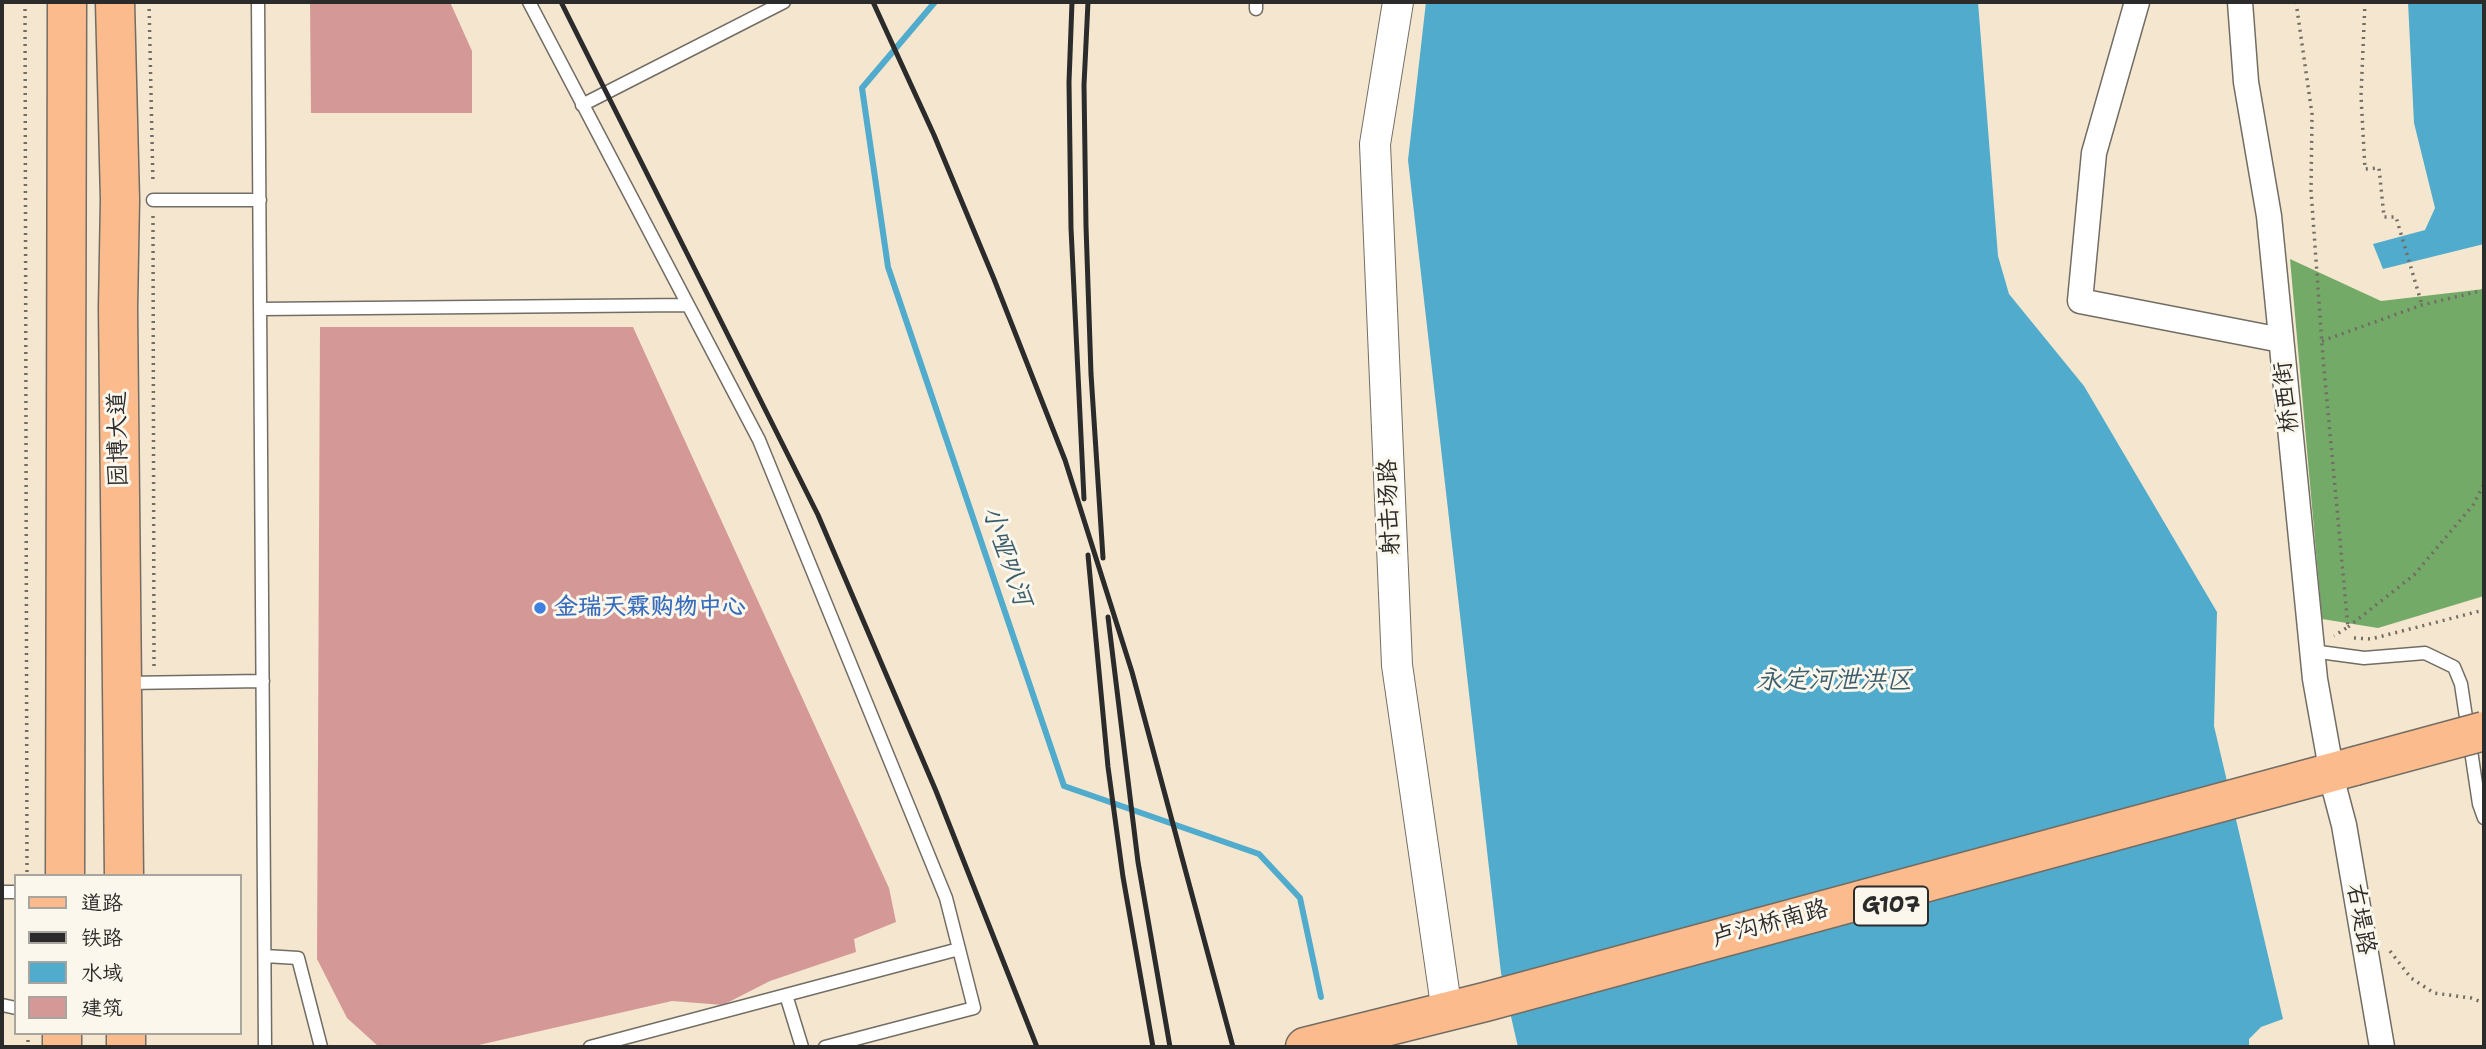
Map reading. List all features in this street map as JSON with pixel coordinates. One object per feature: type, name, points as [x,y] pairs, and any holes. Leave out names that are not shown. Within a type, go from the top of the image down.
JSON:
[{"type":"main road","points":[[65,874],[67,2]]},
{"type":"main road","name":"园博大道","points":[[115,2],[138,683],[124,874]]},
{"type":"main road","points":[[67,76],[81,57],[103,56],[117,78]]},
{"type":"main road","name":"G107","points":[[2346,779],[2484,731]]},
{"type":"main road","name":"G107","points":[[2346,779],[2484,754]]},
{"type":"main road","name":"卢沟桥南路","points":[[1366,1047],[1486,1007],[2290,791],[2346,779]]},
{"type":"main road","name":"卢沟桥南路","points":[[1305,1047],[1447,1012],[1486,1007]]},
{"type":"street","name":"射击场路","points":[[1398,2],[1375,145],[1396,652],[1447,1012]]},
{"type":"street","points":[[2137,2],[2094,153],[2080,301],[2281,340]]},
{"type":"street","name":"桥西街","points":[[2240,2],[2246,82],[2269,216],[2312,651],[2346,779]]},
{"type":"street","name":"右堤路","points":[[2346,779],[2344,825],[2382,1047]]},
{"type":"lane","points":[[258,2],[265,1047]]},
{"type":"lane","points":[[529,2],[759,440],[946,898],[974,1008],[825,1047]]},
{"type":"lane","points":[[582,105],[784,2]]},
{"type":"lane","points":[[153,200],[260,200]]},
{"type":"lane","points":[[260,309],[687,305]]},
{"type":"lane","points":[[2312,651],[2364,658],[2425,653],[2454,667],[2460,684],[2479,804],[2484,818]]},
{"type":"lane","points":[[138,683],[263,681]]},
{"type":"lane","points":[[590,1047],[959,949]]},
{"type":"lane","points":[[265,956],[298,958],[321,1047]]},
{"type":"lane","points":[[786,995],[802,1047]]},
{"type":"path","points":[[25,2],[27,874]]},
{"type":"path","name":"园博大道","points":[[138,683],[153,200],[149,2]]},
{"type":"path","points":[[2296,2],[2312,114],[2311,190],[2348,627]]},
{"type":"path","points":[[2365,2],[2361,96],[2365,169],[2379,168],[2384,217],[2396,217],[2423,305]]},
{"type":"path","points":[[2322,341],[2423,305],[2484,290]]},
{"type":"path","points":[[2312,651],[2348,627],[2414,575],[2473,505],[2484,484]]},
{"type":"path","points":[[2335,636],[2371,639],[2484,610]]},
{"type":"path","points":[[2389,950],[2411,978],[2434,993],[2471,998],[2484,1003]]},
{"type":"green space","points":[[2290,259],[2381,301],[2484,289],[2484,596],[2378,628],[2322,619]]},
{"type":"water","name":"永定河泄洪区","points":[[1426,2],[1978,2],[1998,256],[2009,294],[2084,386],[2217,612],[2214,726],[2283,1019],[2261,1027],[2249,1039],[2249,1047],[1518,1047],[1501,973],[1408,160]]},
{"type":"water","points":[[2408,2],[2484,2],[2484,244],[2383,269],[2373,244],[2425,230],[2435,208],[2414,123]]},
{"type":"building","points":[[310,2],[450,2],[472,51],[472,113],[311,113]]},
{"type":"building","name":"金瑞天霖购物中心","points":[[320,327],[633,327],[889,888],[896,922],[854,939],[856,952],[770,981],[723,1005],[672,1001],[470,1047],[379,1047],[347,1018],[317,959]]},
{"type":"waterway","name":"小哑叭河","points":[[935,2],[862,88],[888,267],[1064,786],[1259,854],[1300,898],[1321,997]]},
{"type":"railway","points":[[561,2],[818,515],[936,791],[1037,1047]]},
{"type":"railway","points":[[873,2],[934,135],[1065,460],[1132,672],[1233,1047]]},
{"type":"railway","points":[[1072,2],[1069,82],[1071,228],[1084,499]]},
{"type":"railway","points":[[1088,2],[1084,85],[1086,226],[1091,374],[1103,558]]},
{"type":"railway","points":[[1088,555],[1108,767],[1123,877],[1153,1047]]},
{"type":"railway","points":[[1108,617],[1138,862],[1170,1047]]},
{"type":"place","name":"金瑞天霖购物中心","points":[[540,608]]}]
